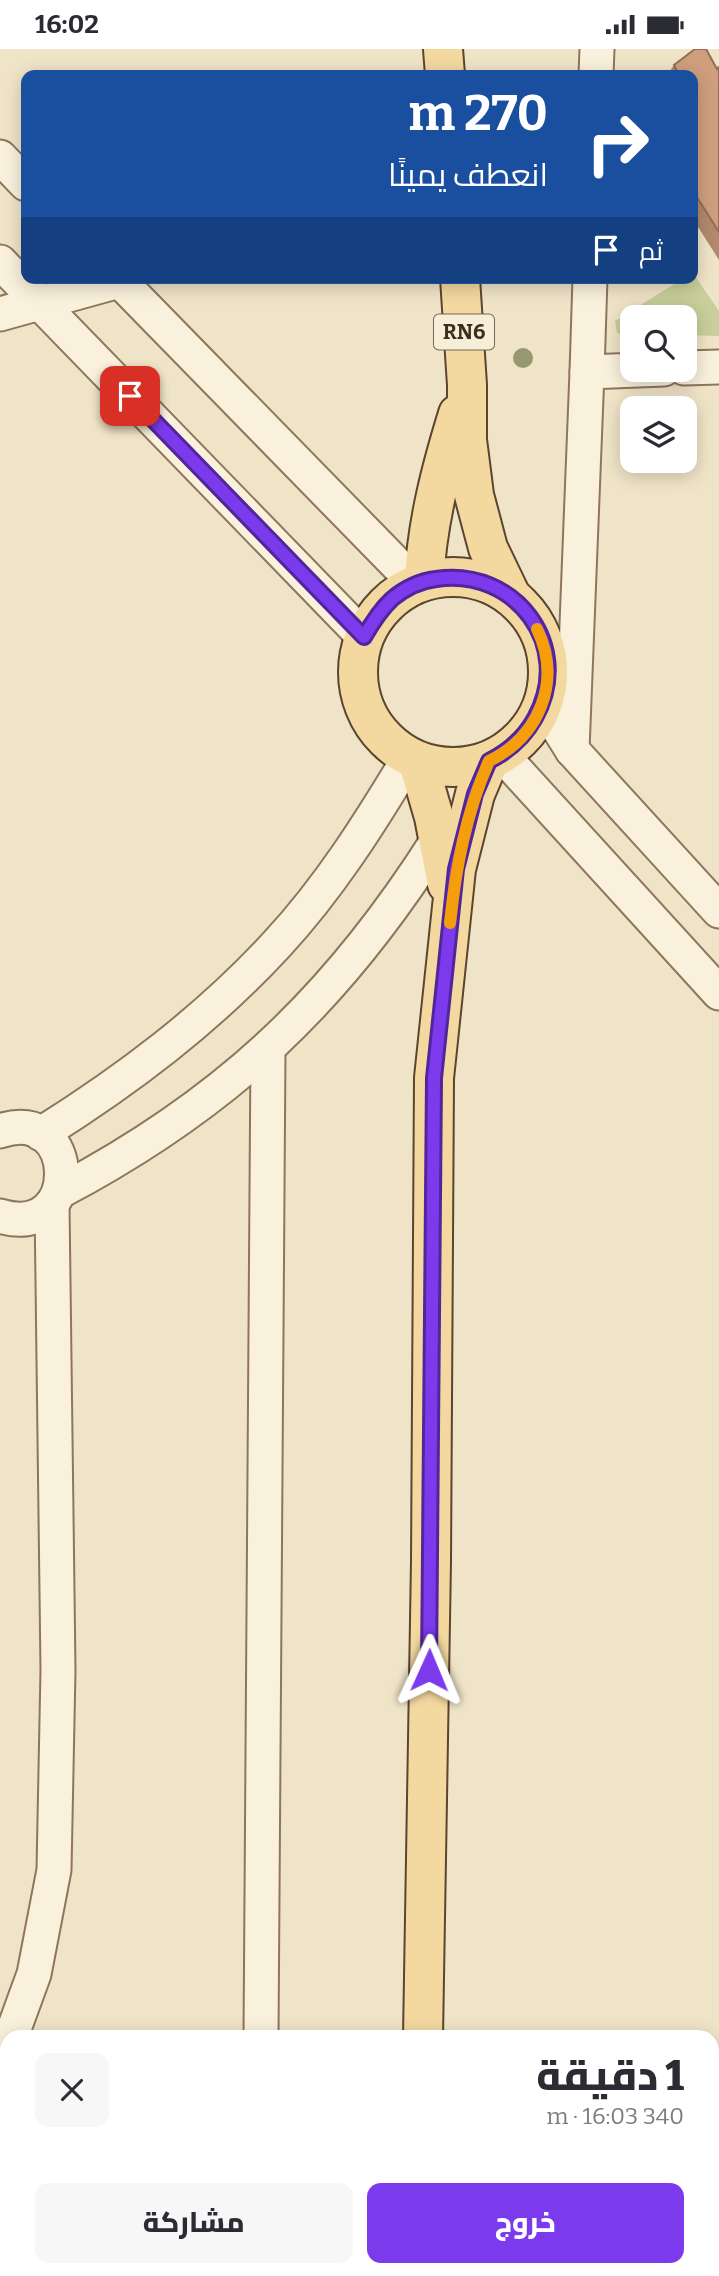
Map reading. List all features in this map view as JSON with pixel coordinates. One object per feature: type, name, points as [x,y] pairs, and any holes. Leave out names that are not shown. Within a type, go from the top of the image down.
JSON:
[{"type":"main road","points":[[443,49],[445,70]]},
{"type":"main road","name":"RN6","points":[[460,284],[467,385]]},
{"type":"main road","points":[[420,582],[433,505],[467,385]]},
{"type":"main road","points":[[467,385],[467,440],[474,495],[488,548],[511,596]]},
{"type":"main road","points":[[454,576],[485,582],[511,596],[532,618],[545,645],[549,675],[543,704],[527,733],[495,758],[466,767],[442,768],[414,760],[387,742],[370,720],[359,693],[358,665],[364,637],[376,615],[394,597],[420,582],[454,576]]},
{"type":"main road","points":[[423,2030],[431,1547],[434,1078],[452,907],[464,831],[475,794],[495,758]]},
{"type":"main road","points":[[414,760],[434,817],[452,907]]},
{"type":"street","points":[[596,70],[597,49]]},
{"type":"street","points":[[0,157],[21,179]]},
{"type":"street","points":[[0,262],[21,284]]},
{"type":"street","points":[[21,284],[364,637]]},
{"type":"street","points":[[0,314],[101,284]]},
{"type":"street","points":[[123,284],[420,582]]},
{"type":"street","points":[[572,750],[590,284]]},
{"type":"street","points":[[697,368],[719,367]]},
{"type":"street","points":[[587,372],[620,371]]},
{"type":"street","points":[[543,704],[572,750],[719,911]]},
{"type":"street","points":[[495,758],[719,993]]},
{"type":"street","points":[[41,1134],[106,1093],[167,1047],[224,998],[277,943],[326,885],[414,760]]},
{"type":"street","points":[[0,1216],[21,1220],[33,1217],[55,1198],[168,1128],[268,1050],[351,962],[408,887],[437,841]]},
{"type":"street","points":[[261,2030],[268,1050]]},
{"type":"street","points":[[0,1131],[19,1127],[41,1134],[50,1141],[61,1160],[62,1181],[55,1198],[58,1670],[54,1870],[34,1974],[14,2030]]},
{"type":"green space","points":[[698,280],[719,311],[719,336],[697,335],[697,305],[641,305],[674,284],[698,284]]},
{"type":"green space","points":[[620,318],[620,333],[617,333],[615,321]]},
{"type":"building","points":[[695,49],[706,49],[717,69],[719,67],[719,232],[698,199],[698,70],[676,70],[674,65]]},
{"type":"slow traffic","points":[[450,923],[456,869],[464,831],[489,761],[502,755],[527,733],[543,704],[549,675],[545,645],[537,629]]},
{"type":"route","points":[[130,396],[364,637],[376,615],[394,597],[424,581],[454,576],[485,582],[511,596],[532,618],[545,645],[549,675],[543,704],[527,733],[502,755],[489,761],[475,794],[456,869],[434,1078],[429,1670]]}]
